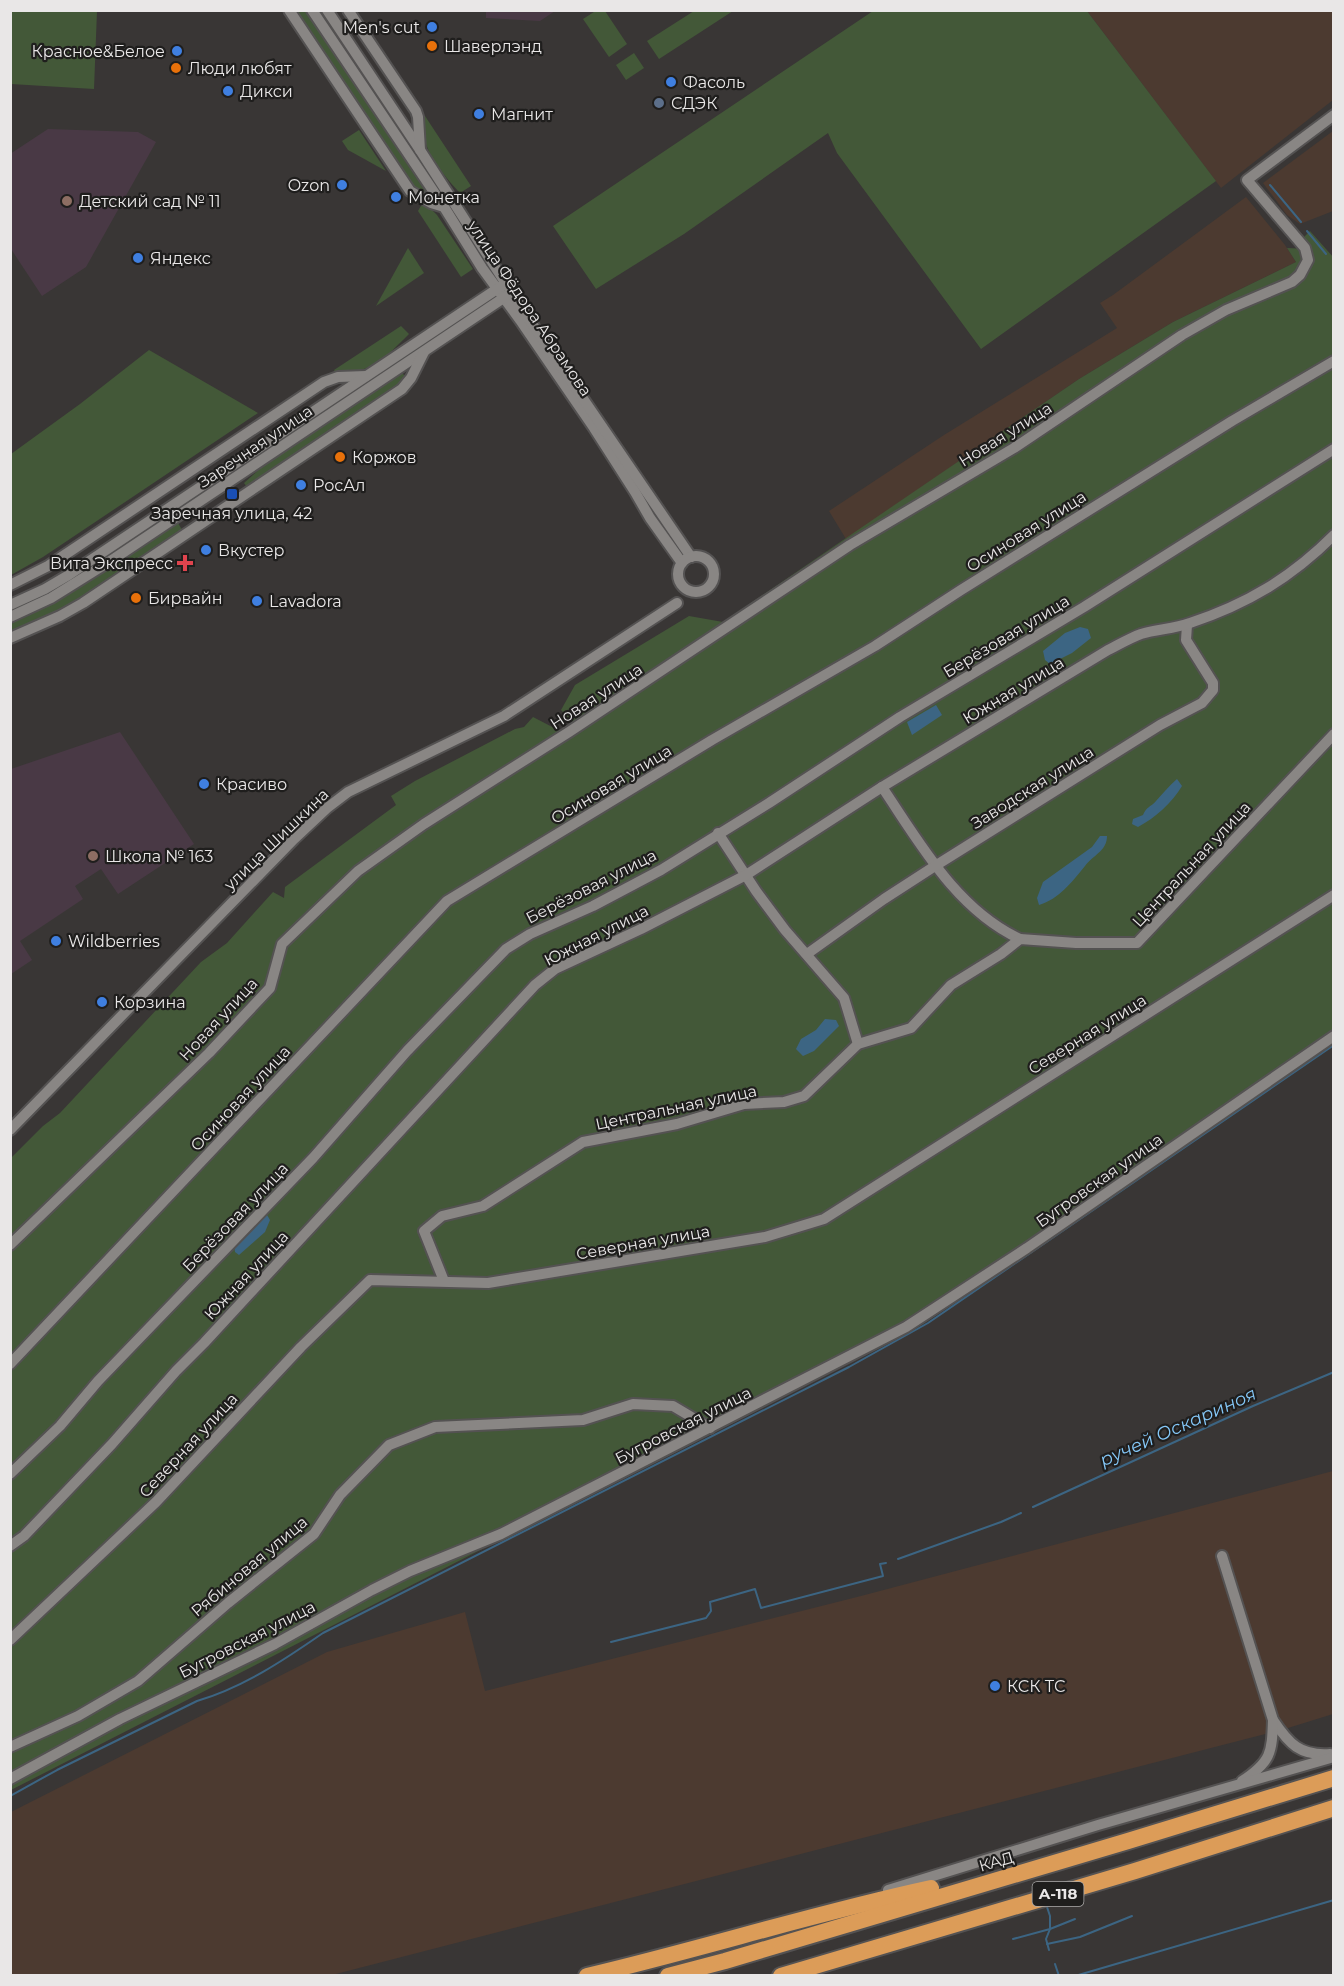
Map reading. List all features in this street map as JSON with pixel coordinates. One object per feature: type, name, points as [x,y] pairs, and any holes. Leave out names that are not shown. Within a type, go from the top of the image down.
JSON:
[{"type":"highway","name":"КАД","points":[[668,1976],[725,1961],[1334,1778]]},
{"type":"highway","name":"А-118","points":[[781,1976],[1135,1871],[1334,1808]]},
{"type":"highway","points":[[587,1976],[776,1926],[930,1889],[1003,1878]]},
{"type":"street","points":[[289,10],[410,191],[431,203],[444,207]]},
{"type":"street","name":"улица Фёдора Абрамова","points":[[312,10],[444,207],[504,291],[650,518],[686,560]]},
{"type":"street","name":"улица Фёдора Абрамова","points":[[327,10],[420,150],[504,291]]},
{"type":"street","points":[[348,10],[416,111],[420,150]]},
{"type":"street","name":"Новая улица","points":[[10,1245],[209,1053],[270,988],[282,944],[358,871],[424,824],[569,732],[849,545],[1014,448],[1182,335],[1226,310],[1292,282],[1300,275],[1308,260],[1305,248],[1246,180],[1334,115]]},
{"type":"street","name":"Заречная улица","points":[[10,617],[51,598],[115,558],[424,351],[504,291]]},
{"type":"street","name":"Заречная улица","points":[[10,605],[67,576],[366,376],[504,291]]},
{"type":"street","points":[[10,638],[52,620],[83,603],[402,388],[411,378],[424,351]]},
{"type":"street","name":"Осиновая улица","points":[[10,1364],[447,901],[712,740],[875,646],[1202,439],[1334,361]]},
{"type":"street","points":[[10,585],[48,566],[324,382],[338,377],[366,376]]},
{"type":"street","name":"Берёзовая улица","points":[[10,1474],[60,1426],[98,1381],[313,1158],[407,1051],[506,949],[530,934],[593,906],[660,870],[769,803],[900,717],[1084,607],[1334,449]]},
{"type":"street","name":"Южная улица","points":[[10,1546],[24,1536],[112,1444],[176,1371],[535,985],[555,969],[641,930],[746,875],[882,787],[1108,650],[1140,634],[1187,625],[1229,609],[1266,590],[1318,551],[1334,535]]},
{"type":"street","name":"улица Шишкина","points":[[10,1130],[238,895],[327,808],[348,792],[504,716],[677,603]]},
{"type":"street","name":"Заводская улица","points":[[807,954],[935,866],[1160,725],[1202,703],[1214,690],[1213,683],[1186,640],[1187,625]]},
{"type":"street","name":"Центральная улица","points":[[444,1281],[424,1231],[441,1216],[483,1206],[583,1142],[676,1124],[744,1104],[784,1102],[804,1096],[858,1044],[911,1028],[951,985],[1001,954],[1020,939],[1076,943],[1137,943],[1334,734]]},
{"type":"street","points":[[882,787],[935,866],[974,908],[1002,931],[1020,939]]},
{"type":"street","points":[[718,833],[779,922],[844,998],[858,1044]]},
{"type":"street","name":"Северная улица","points":[[10,1640],[156,1503],[301,1347],[370,1280],[488,1283],[765,1237],[824,1219],[1334,895]]},
{"type":"street","name":"Бугровская улица","points":[[10,1779],[120,1719],[275,1644],[372,1590],[410,1571],[501,1534],[906,1327],[1027,1248],[1334,1036]]},
{"type":"street","name":"Рябиновая улица","points":[[10,1747],[78,1716],[138,1681],[228,1603],[314,1534],[340,1495],[389,1445],[435,1427],[583,1420],[633,1404],[673,1406],[710,1428]]},
{"type":"street","points":[[1222,1556],[1273,1720],[1297,1749],[1311,1754],[1334,1756]]},
{"type":"street","points":[[1231,1787],[1260,1768],[1270,1755],[1273,1720]]},
{"type":"street","points":[[776,1926],[1065,1835],[1334,1756]]},
{"type":"shaded area","points":[[486,11],[555,11],[540,21],[486,18]]},
{"type":"shaded area","points":[[1087,11],[1333,11],[1333,100],[1221,188]]},
{"type":"shaded area","name":"Детский сад № 11","points":[[48,129],[138,132],[156,142],[86,267],[42,296],[11,249],[10,154]]},
{"type":"shaded area","points":[[1333,131],[1333,211],[1300,224],[1287,215],[1263,183]]},
{"type":"shaded area","points":[[1246,197],[1296,262],[1173,322],[1079,379],[846,539],[829,511],[944,435],[1117,328],[1100,303]]},
{"type":"shaded area","name":"Школа № 163","points":[[120,732],[194,844],[118,894],[101,869],[75,886],[83,899],[20,941],[32,960],[11,974],[11,769]]},
{"type":"shaded area","points":[[1333,1471],[1333,1714],[1288,1728],[332,1975],[11,1976],[11,1812],[327,1652],[465,1612],[485,1691],[861,1596]]},
{"type":"green space","points":[[597,10],[605,11],[627,44],[609,57],[583,19]]},
{"type":"green space","points":[[10,11],[97,11],[94,89],[11,84]]},
{"type":"green space","points":[[295,11],[306,11],[429,197],[415,190]]},
{"type":"green space","points":[[694,11],[733,11],[659,59],[647,41]]},
{"type":"green space","points":[[873,11],[1087,11],[1216,181],[981,349],[837,153],[828,133],[684,234],[596,289],[553,226]]},
{"type":"green space","points":[[634,53],[644,68],[626,80],[616,65]]},
{"type":"green space","points":[[425,116],[471,186],[460,193],[432,158],[424,138]]},
{"type":"green space","points":[[359,130],[386,171],[348,150],[342,141]]},
{"type":"green space","points":[[422,204],[437,215],[473,269],[461,277],[418,211]]},
{"type":"green space","points":[[1310,231],[1334,258],[1333,1040],[924,1323],[11,1790],[11,1158],[43,1126],[60,1113],[201,962],[227,943],[273,892],[284,898],[285,887],[396,805],[391,796],[515,729],[524,727],[533,717],[560,731],[573,723],[561,710],[575,685],[689,616],[723,622],[1079,379],[1173,322],[1296,262],[1287,248],[1308,249],[1303,238]]},
{"type":"green space","points":[[408,248],[424,273],[376,306]]},
{"type":"green space","points":[[401,326],[409,334],[382,359],[364,369],[335,372],[334,370]]},
{"type":"green space","points":[[149,350],[258,413],[43,557],[11,575],[11,454]]},
{"type":"green space","points":[[402,373],[406,377],[404,382],[247,487],[244,483],[263,466]]},
{"type":"green space","points":[[178,523],[182,530],[81,599],[11,633],[10,624],[75,590]]},
{"type":"water","points":[[1080,627],[1088,629],[1091,638],[1072,653],[1050,664],[1045,660],[1043,651],[1065,633]]},
{"type":"water","points":[[936,705],[942,715],[912,735],[907,722]]},
{"type":"water","points":[[1177,779],[1182,786],[1157,815],[1138,827],[1132,824],[1133,819],[1143,815]]},
{"type":"water","points":[[1100,836],[1107,836],[1102,849],[1065,889],[1053,899],[1039,905],[1037,898],[1043,882],[1092,847]]},
{"type":"water","points":[[825,1019],[836,1020],[839,1026],[814,1051],[803,1056],[796,1049],[801,1039],[816,1030]]},
{"type":"water","points":[[263,1215],[267,1215],[270,1220],[265,1232],[239,1255],[235,1252],[234,1245]]},
{"type":"waterway","points":[[1270,185],[1301,222]]},
{"type":"waterway","points":[[1307,231],[1326,254]]},
{"type":"waterway","points":[[10,1796],[57,1770],[197,1701],[247,1680],[278,1663],[323,1633],[849,1367],[928,1323],[1334,1045]]},
{"type":"waterway","name":"ручей Оскариноя","points":[[1033,1507],[1253,1406],[1334,1372]]},
{"type":"waterway","name":"ручей Оскариноя","points":[[898,1559],[1021,1513]]},
{"type":"waterway","name":"ручей Оскариноя","points":[[611,1642],[706,1618],[711,1611],[710,1602],[755,1589],[761,1608],[883,1576],[880,1564],[886,1563]]},
{"type":"waterway","points":[[1075,1976],[1334,1900]]},
{"type":"waterway","points":[[1047,1907],[1050,1916],[1050,1929],[1046,1939],[1049,1950]]},
{"type":"waterway","points":[[1047,1944],[1080,1937],[1132,1916]]},
{"type":"waterway","points":[[1013,1939],[1050,1929],[1075,1919]]},
{"type":"waterway","points":[[1055,1964],[1059,1976]]},
{"type":"place","name":"Men's cut","points":[[432,27]]},
{"type":"place","name":"Шаверлэнд","points":[[432,46]]},
{"type":"place","name":"Красное&Белое","points":[[177,51]]},
{"type":"place","name":"Люди любят","points":[[176,68]]},
{"type":"place","name":"Фасоль","points":[[671,82]]},
{"type":"place","name":"Дикси","points":[[228,91]]},
{"type":"place","name":"СДЭК","points":[[659,103]]},
{"type":"place","name":"Магнит","points":[[479,114]]},
{"type":"place","name":"Ozon","points":[[342,185]]},
{"type":"place","name":"Монетка","points":[[396,197]]},
{"type":"place","name":"Детский сад № 11","points":[[67,201]]},
{"type":"place","name":"Яндекс","points":[[138,258]]},
{"type":"place","name":"Коржов","points":[[340,457]]},
{"type":"place","name":"РосАл","points":[[301,485]]},
{"type":"place","name":"Заречная улица, 42","points":[[232,494]]},
{"type":"place","name":"Вкустер","points":[[206,550]]},
{"type":"place","name":"Вита Экспресс","points":[[185,563]]},
{"type":"place","name":"Бирвайн","points":[[136,598]]},
{"type":"place","name":"Lavadora","points":[[257,601]]},
{"type":"place","name":"Красиво","points":[[204,784]]},
{"type":"place","name":"Школа № 163","points":[[93,856]]},
{"type":"place","name":"Wildberries","points":[[56,941]]},
{"type":"place","name":"Корзина","points":[[102,1002]]},
{"type":"place","name":"КСК ТС","points":[[995,1686]]}]
